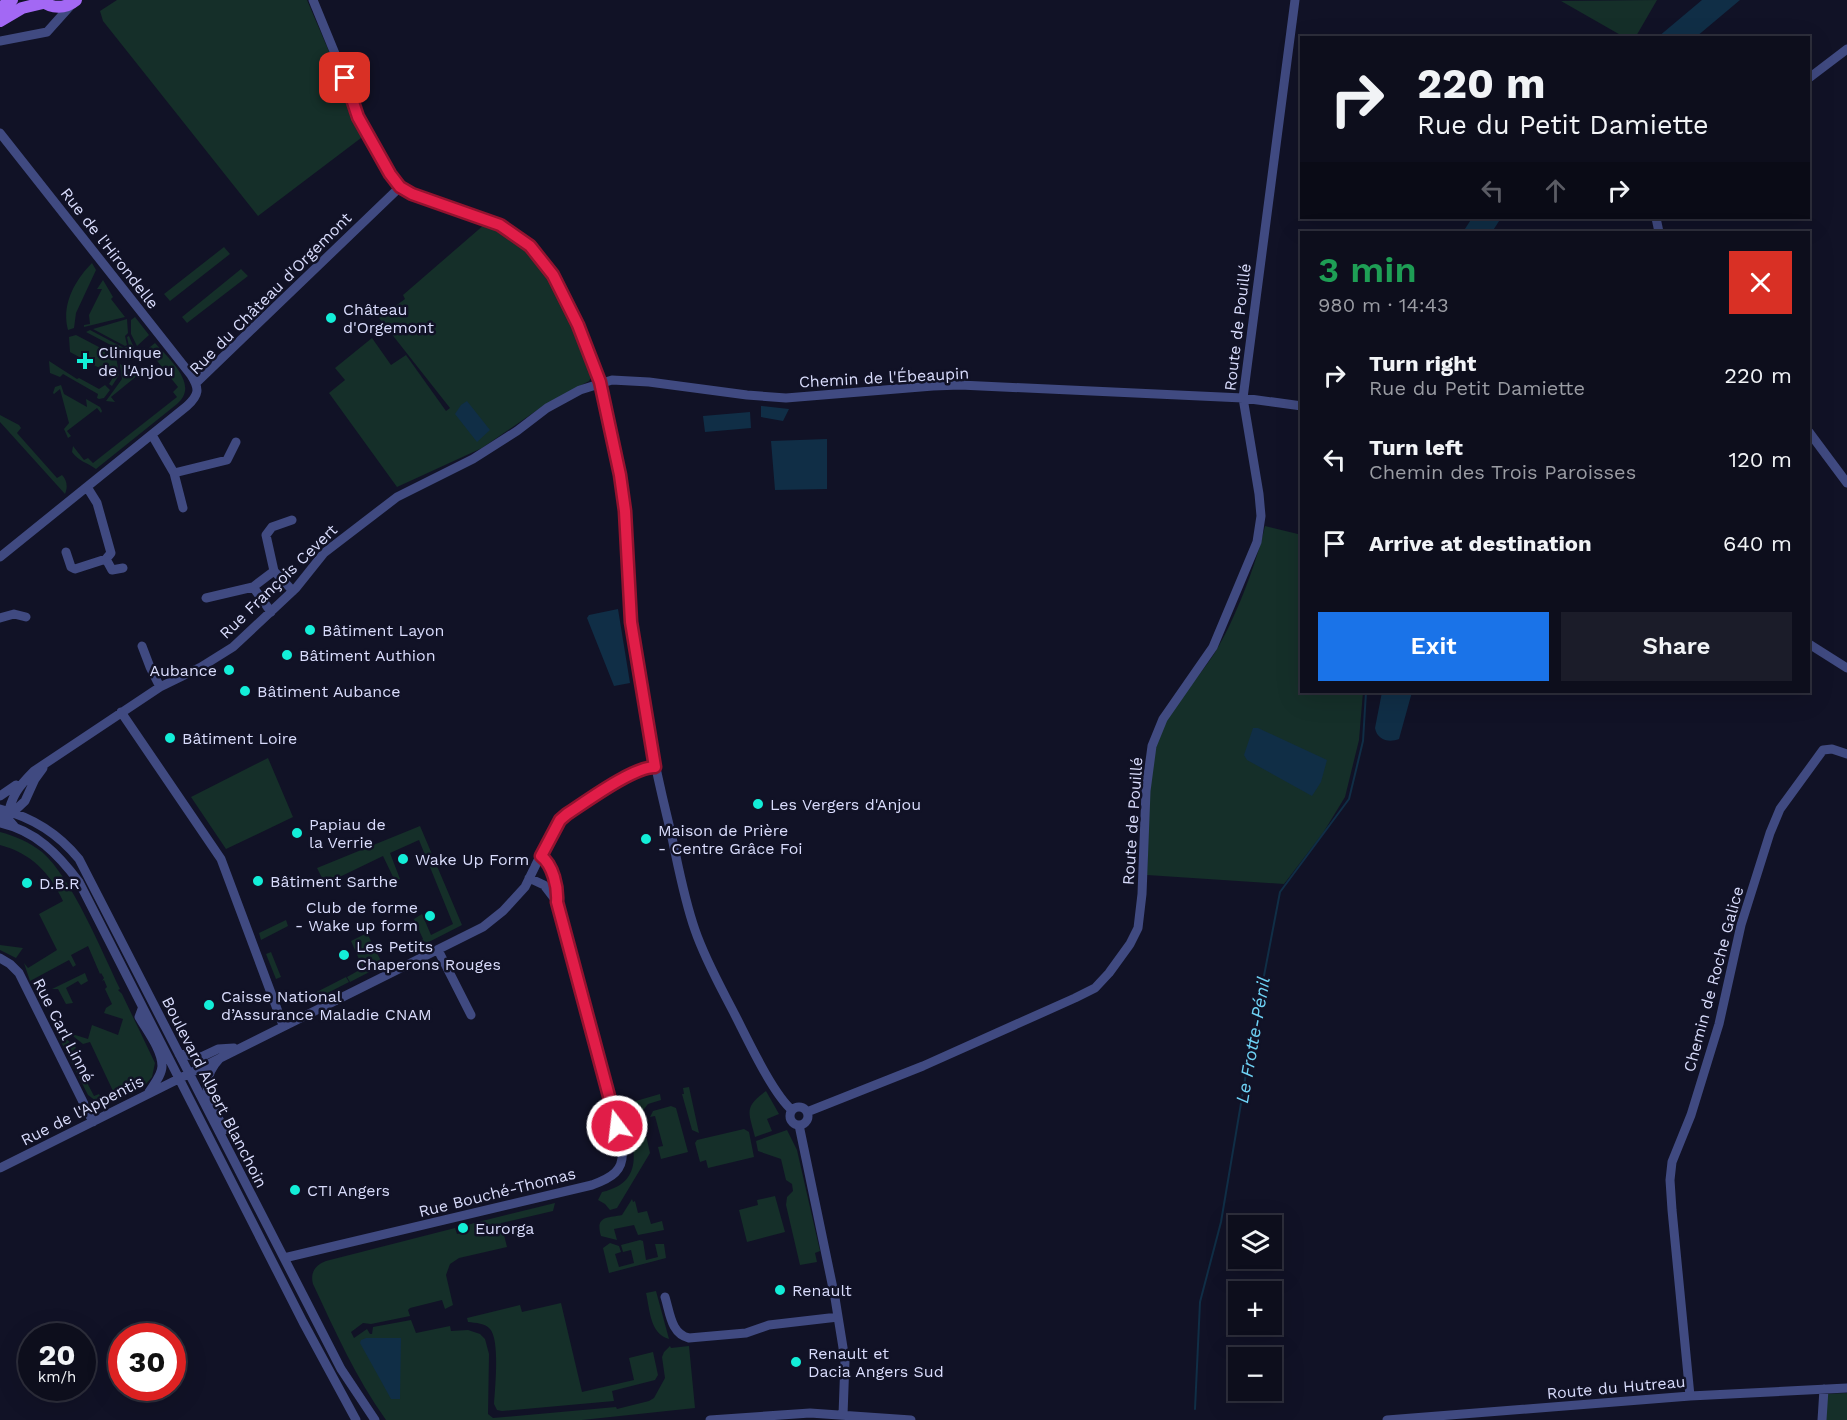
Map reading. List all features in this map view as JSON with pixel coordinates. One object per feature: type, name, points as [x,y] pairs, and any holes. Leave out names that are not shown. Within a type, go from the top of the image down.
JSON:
[{"type":"main road","points":[[0,8],[12,0]]},
{"type":"main road","points":[[0,21],[22,8],[44,3],[64,7],[75,1]]},
{"type":"street","points":[[313,0],[357,113],[400,187],[412,194],[500,225],[530,246],[553,275],[569,305],[600,382],[620,475],[625,511],[631,622],[655,767],[694,928],[705,957],[761,1065],[786,1105],[792,1110]]},
{"type":"street","name":"Route de Pouillé","points":[[807,1112],[923,1066],[1095,987],[1109,973],[1130,944],[1138,928],[1142,901],[1149,764],[1155,738],[1170,708],[1213,647],[1257,542],[1261,516],[1259,494],[1243,398],[1295,0]]},
{"type":"street","points":[[0,41],[45,33],[75,1]]},
{"type":"street","points":[[44,3],[57,21]]},
{"type":"street","points":[[1810,77],[1847,49]]},
{"type":"street","name":"Rue de l'Hirondelle","points":[[0,133],[196,383]]},
{"type":"street","name":"Rue du Château d'Orgemont","points":[[0,557],[194,400],[198,392],[196,383],[400,187]]},
{"type":"street","name":"Chemin de l'Ébeaupin","points":[[600,382],[612,380],[649,382],[774,398],[960,385],[1243,398],[1300,406]]},
{"type":"street","name":"Rue François Cevert","points":[[6,817],[13,795],[34,771],[160,687],[222,655],[245,637],[293,591],[324,553],[397,497],[473,459],[517,431],[546,408],[600,382]]},
{"type":"street","points":[[1810,433],[1847,483]]},
{"type":"street","points":[[152,435],[174,473],[183,508]]},
{"type":"street","points":[[174,473],[227,460],[236,442]]},
{"type":"street","points":[[66,552],[71,567],[75,569],[106,559],[111,553],[97,503],[87,487]]},
{"type":"street","points":[[292,520],[272,527],[266,535],[274,571],[293,591]]},
{"type":"street","points":[[106,559],[112,570],[123,568]]},
{"type":"street","points":[[206,598],[253,587],[274,571]]},
{"type":"street","points":[[253,587],[271,612]]},
{"type":"street","points":[[0,618],[14,614],[26,617]]},
{"type":"street","points":[[1810,645],[1847,668]]},
{"type":"street","points":[[142,646],[160,687]]},
{"type":"street","points":[[122,712],[221,859],[283,1025]]},
{"type":"street","name":"Chemin de Roche Galice","points":[[1690,1396],[1672,1210],[1670,1180],[1672,1162],[1690,1115],[1719,1024],[1741,925],[1776,818],[1794,788],[1823,750],[1832,749],[1847,754]]},
{"type":"street","name":"Rue François Cevert","points":[[6,817],[25,801],[35,779],[44,767],[61,752]]},
{"type":"street","points":[[178,1054],[201,1057],[218,1049],[240,1047],[483,927],[518,895],[560,820],[633,774],[655,767]]},
{"type":"street","points":[[0,796],[34,771]]},
{"type":"street","name":"Boulevard Albert Blanchoin","points":[[6,817],[54,851],[78,882],[350,1415],[356,1420]]},
{"type":"street","name":"Boulevard Albert Blanchoin","points":[[6,817],[47,828],[68,845],[79,858],[342,1369],[375,1420]]},
{"type":"street","name":"Rue Bouché-Thomas","points":[[285,1258],[592,1185],[606,1180],[618,1170],[623,1160],[622,1148],[557,902],[558,893],[547,861],[541,856]]},
{"type":"street","points":[[529,878],[544,885],[557,902]]},
{"type":"street","points":[[438,950],[471,1015]]},
{"type":"street","name":"Rue Carl Linné","points":[[0,958],[19,973],[93,1122]]},
{"type":"street","points":[[142,1009],[139,1017],[159,1054],[162,1066],[148,1094]]},
{"type":"street","name":"Rue de l'Appentis","points":[[0,1168],[240,1047]]},
{"type":"street","points":[[221,1056],[207,1078],[206,1085],[208,1095],[224,1129],[225,1143]]},
{"type":"street","points":[[799,1125],[807,1120],[807,1112],[800,1106],[792,1110],[790,1115],[792,1121],[799,1125],[838,1317],[845,1360],[843,1415]]},
{"type":"street","points":[[259,1236],[275,1253],[285,1258],[279,1264],[279,1274]]},
{"type":"street","points":[[665,1297],[675,1330],[681,1336],[688,1338],[746,1333],[769,1325],[838,1317]]},
{"type":"street","name":"Route du Hutreau","points":[[1387,1420],[1690,1396],[1847,1388]]},
{"type":"street","points":[[1822,1420],[1824,1389]]},
{"type":"street","points":[[710,1420],[806,1413],[911,1420]]},
{"type":"green space","points":[[117,0],[307,0],[333,61],[344,99],[361,133],[361,138],[258,216],[103,21],[100,11]]},
{"type":"green space","points":[[1657,0],[1636,36],[1622,36],[1561,1]]},
{"type":"green space","points":[[485,224],[522,245],[543,267],[560,296],[592,376],[589,381],[546,404],[482,448],[397,487],[329,393],[345,380],[335,368],[372,338],[391,365],[406,355],[446,411],[450,408],[379,318],[405,299],[403,295]]},
{"type":"green space","points":[[224,247],[230,254],[170,301],[164,294]]},
{"type":"green space","points":[[92,263],[96,270],[76,313],[74,328],[68,330],[66,311],[68,302],[75,285]]},
{"type":"green space","points":[[241,269],[248,276],[187,323],[182,317]]},
{"type":"green space","points":[[103,280],[113,297],[111,299],[125,317],[84,327],[90,324],[89,315],[102,289],[97,289]]},
{"type":"green space","points":[[135,317],[149,335],[137,346],[131,334],[131,320]]},
{"type":"green space","points":[[127,319],[128,333],[125,336],[127,345],[125,346],[93,329]]},
{"type":"green space","points":[[90,330],[124,348],[129,346],[127,337],[129,336],[134,348],[127,352],[122,351],[86,332]]},
{"type":"green space","points":[[76,335],[116,356],[119,375],[112,386],[109,384],[114,376],[70,352],[69,337]]},
{"type":"green space","points":[[155,343],[180,372],[185,389],[183,397],[96,469],[74,455],[73,446],[84,460],[88,458],[93,463],[177,397],[173,392],[178,387],[150,352],[145,356],[145,351]]},
{"type":"green space","points":[[49,361],[77,379],[99,389],[105,385],[110,390],[104,398],[99,399],[98,394],[63,374],[60,377],[50,373]]},
{"type":"green space","points":[[120,364],[138,375],[111,397],[115,402],[106,401],[122,379]]},
{"type":"green space","points":[[61,385],[64,394],[87,407],[86,399],[100,407],[102,411],[101,413],[97,408],[67,431],[71,436],[68,438],[64,429],[69,423],[60,389],[53,393],[55,387]]},
{"type":"green space","points":[[0,415],[19,425],[21,428],[17,433],[57,478],[62,475],[64,477],[65,494],[0,422]]},
{"type":"green space","points":[[1265,526],[1300,535],[1300,693],[1363,693],[1359,740],[1345,797],[1323,833],[1284,884],[1147,875],[1150,784],[1155,749],[1160,734],[1178,703],[1222,641],[1251,574]]},
{"type":"green space","points":[[268,758],[293,817],[226,849],[191,797]]},
{"type":"green space","points":[[420,826],[462,925],[421,946],[418,941],[423,939],[414,919],[422,914],[431,935],[453,924],[419,840],[390,853],[400,879],[395,881],[383,856],[325,884],[317,868]]},
{"type":"green space","points":[[0,832],[22,840],[42,852],[64,879],[95,936],[120,989],[118,990],[155,1063],[152,1077],[145,1085],[117,1101],[103,1103],[88,1095],[59,1038],[62,1036],[75,1046],[76,1048],[71,1052],[94,1096],[99,1094],[101,1098],[113,1091],[90,1042],[83,1044],[69,1034],[88,1039],[92,1025],[118,1035],[123,1019],[104,1013],[106,1008],[112,1004],[105,989],[107,987],[104,980],[102,981],[104,978],[88,946],[71,955],[76,965],[73,967],[69,960],[30,981],[24,963],[28,968],[57,950],[39,914],[63,901],[46,873],[21,853],[0,845]]},
{"type":"green space","points":[[286,920],[288,926],[261,940],[259,933]]},
{"type":"green space","points":[[367,933],[383,965],[350,982],[347,977],[363,968],[351,941]]},
{"type":"green space","points":[[0,945],[23,948],[16,958],[0,950]]},
{"type":"green space","points":[[271,952],[281,977],[276,979],[266,954]]},
{"type":"green space","points":[[85,973],[88,981],[81,985],[78,981],[66,988],[73,1003],[66,1004],[58,989],[52,989]]},
{"type":"green space","points":[[346,977],[349,982],[310,1002],[307,997]]},
{"type":"green space","points":[[689,1087],[699,1133],[692,1130],[682,1094],[684,1094],[683,1088]]},
{"type":"green space","points":[[766,1091],[779,1114],[767,1119],[772,1131],[755,1137],[750,1116],[751,1106]]},
{"type":"green space","points":[[660,1094],[661,1100],[648,1104],[641,1113],[650,1153],[617,1208],[610,1210],[598,1200],[602,1192],[617,1186],[627,1178],[634,1157],[630,1131],[622,1105]]},
{"type":"green space","points":[[671,1106],[676,1108],[688,1152],[661,1159],[658,1147],[663,1146],[655,1116],[650,1117],[653,1111]]},
{"type":"green space","points":[[744,1129],[749,1132],[754,1157],[708,1168],[706,1160],[700,1162],[695,1143],[697,1140]]},
{"type":"green space","points":[[787,1130],[797,1150],[820,1251],[815,1253],[817,1262],[800,1265],[786,1205],[787,1197],[793,1191],[792,1184],[786,1180],[781,1159],[758,1151],[756,1141]]},
{"type":"green space","points":[[775,1196],[785,1232],[747,1242],[739,1210],[758,1205],[757,1200]]},
{"type":"green space","points":[[632,1199],[633,1202],[635,1201],[638,1213],[647,1211],[651,1224],[662,1221],[664,1230],[638,1235],[634,1225],[614,1229],[617,1240],[601,1236],[601,1221],[622,1215]]},
{"type":"green space","points":[[555,1203],[553,1211],[501,1223],[507,1247],[459,1258],[450,1264],[446,1275],[453,1305],[445,1309],[442,1300],[410,1308],[408,1310],[410,1316],[371,1324],[363,1323],[351,1332],[354,1338],[367,1329],[372,1334],[373,1327],[411,1320],[416,1333],[450,1326],[451,1331],[468,1330],[480,1334],[485,1339],[489,1354],[488,1414],[493,1418],[616,1407],[617,1409],[649,1401],[654,1398],[665,1378],[662,1357],[664,1352],[670,1346],[671,1348],[689,1346],[695,1408],[582,1420],[386,1420],[356,1371],[313,1284],[312,1276],[316,1267],[326,1261],[455,1228],[457,1234],[469,1231],[468,1225],[474,1223]]},
{"type":"green space","points":[[643,1241],[646,1260],[658,1257],[655,1244],[664,1244],[666,1258],[609,1273],[603,1248],[610,1243],[619,1246],[621,1252],[615,1254],[619,1267],[634,1263],[631,1250],[623,1252],[621,1245]]},
{"type":"green space","points":[[656,1291],[669,1339],[654,1327],[650,1314],[646,1293]]},
{"type":"green space","points":[[561,1303],[582,1392],[634,1380],[629,1358],[653,1352],[658,1375],[655,1380],[612,1391],[614,1401],[497,1410],[494,1404],[496,1365],[493,1335],[488,1327],[468,1322],[467,1318],[520,1305],[522,1312]]},
{"type":"green space","points":[[1847,1393],[1847,1420],[1825,1420],[1826,1394]]},
{"type":"water","points":[[1702,0],[1740,0],[1697,36],[1659,36]]},
{"type":"water","points":[[1471,219],[1500,219],[1493,231],[1464,231]]},
{"type":"water","points":[[467,401],[490,430],[477,442],[455,414]]},
{"type":"water","points":[[761,406],[789,409],[783,421],[761,417]]},
{"type":"water","points":[[750,412],[751,428],[705,432],[703,416]]},
{"type":"water","points":[[827,439],[827,489],[775,490],[771,441]]},
{"type":"water","points":[[618,609],[630,683],[614,686],[587,618],[589,615]]},
{"type":"water","points":[[1382,693],[1412,693],[1399,739],[1384,740],[1375,728]]},
{"type":"water","points":[[1253,728],[1258,728],[1327,760],[1321,782],[1312,796],[1247,760],[1244,755]]},
{"type":"water","points":[[366,1338],[401,1338],[400,1399],[391,1399],[360,1343]]},
{"type":"waterway","name":"Le Frotte-Pénil","points":[[1195,1409],[1200,1302],[1221,1222],[1280,892],[1349,799],[1363,741],[1366,693]]},
{"type":"place","name":"Château d'Orgemont","points":[[331,318]]},
{"type":"place","name":"Clinique de l'Anjou","points":[[85,361]]},
{"type":"place","name":"Bâtiment Layon","points":[[310,630]]},
{"type":"place","name":"Bâtiment Authion","points":[[287,655]]},
{"type":"place","name":"Aubance","points":[[229,670]]},
{"type":"place","name":"Bâtiment Aubance","points":[[245,691]]},
{"type":"place","name":"Bâtiment Loire","points":[[170,738]]},
{"type":"place","name":"Les Vergers d'Anjou","points":[[758,804]]},
{"type":"place","name":"Papiau de la Verrie","points":[[297,833]]},
{"type":"place","name":"Maison de Prière - Centre Grâce Foi","points":[[646,839]]},
{"type":"place","name":"Wake Up Form","points":[[403,859]]},
{"type":"place","name":"Bâtiment Sarthe","points":[[258,881]]},
{"type":"place","name":"D.B.R","points":[[27,883]]},
{"type":"place","name":"Club de forme - Wake up form","points":[[430,916]]},
{"type":"place","name":"Les Petits Chaperons Rouges","points":[[344,955]]},
{"type":"place","name":"Caisse National d’Assurance Maladie CNAM","points":[[209,1005]]},
{"type":"place","name":"CTI Angers","points":[[295,1190]]},
{"type":"place","name":"Eurorga","points":[[463,1228]]},
{"type":"place","name":"Renault","points":[[780,1290]]},
{"type":"place","name":"Renault et Dacia Angers Sud","points":[[796,1362]]},
{"type":"route","points":[[345,78],[353,105],[364,128],[400,187],[412,194],[500,225],[530,246],[542,259],[569,305],[600,382],[620,475],[625,511],[631,622],[655,767],[633,774],[567,814],[560,820],[541,856],[547,861],[558,893],[557,902],[617,1126]]}]
